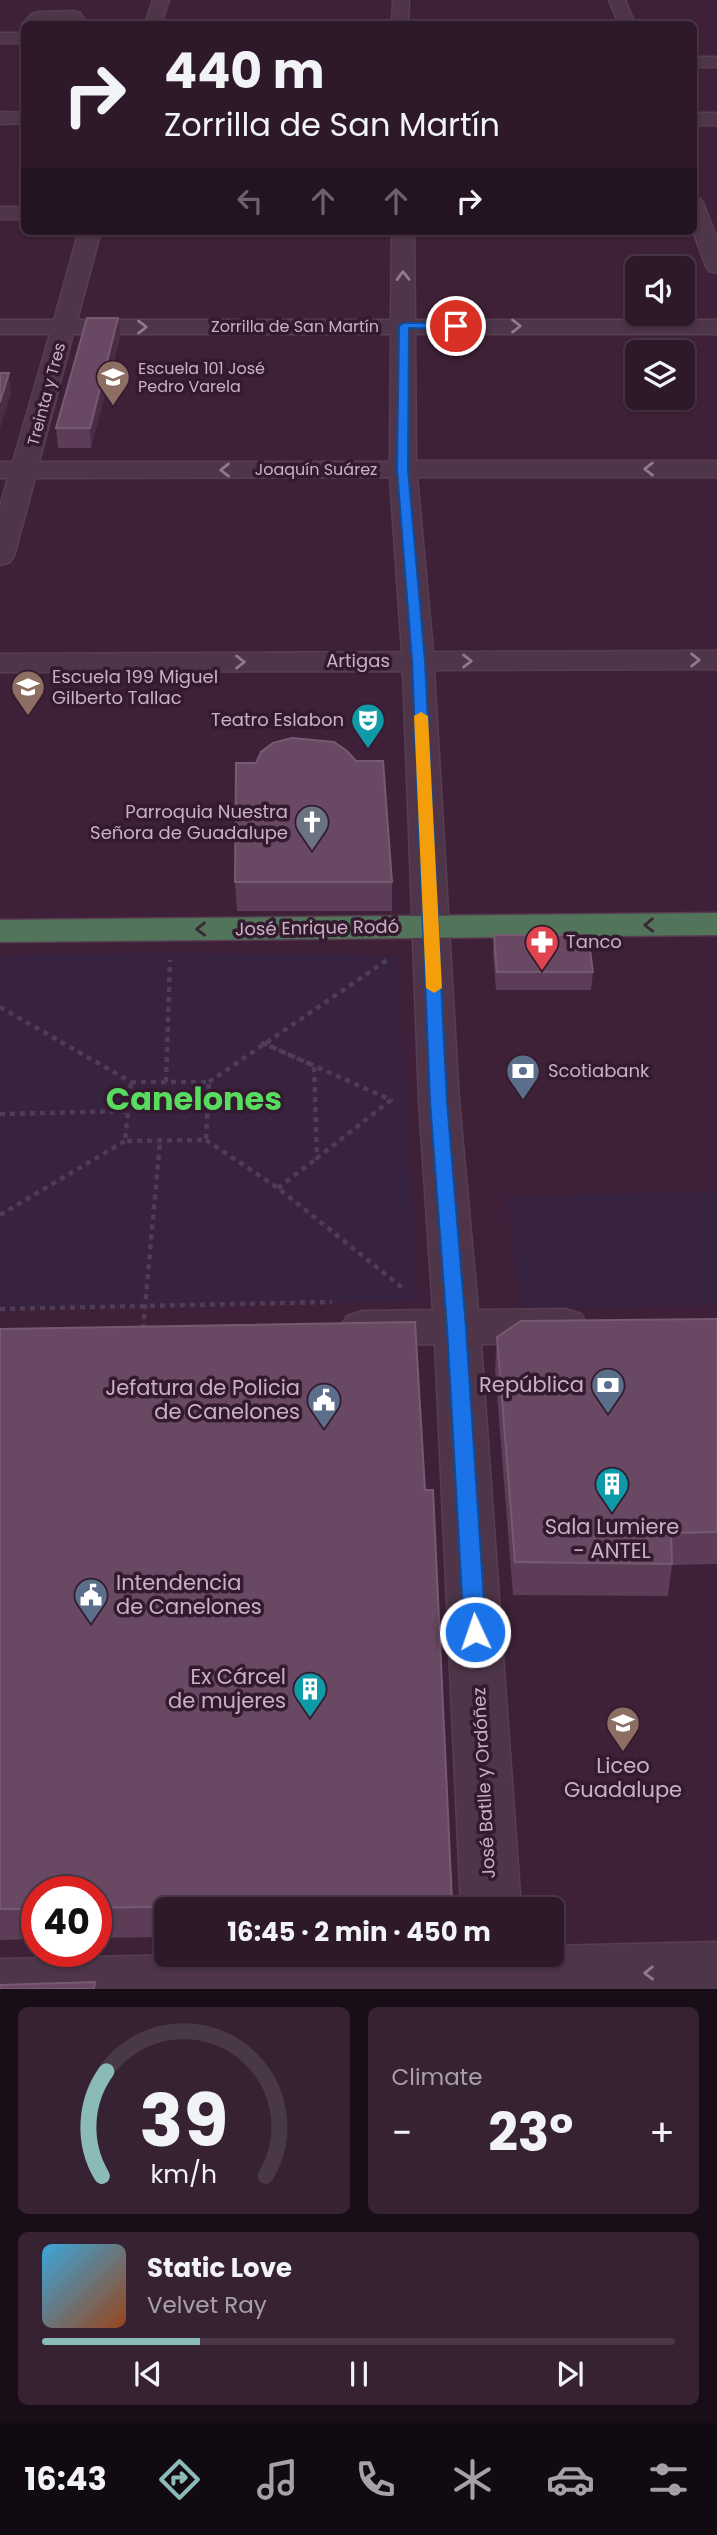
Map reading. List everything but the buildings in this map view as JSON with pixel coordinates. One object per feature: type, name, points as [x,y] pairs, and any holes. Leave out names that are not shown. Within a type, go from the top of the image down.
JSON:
[{"type":"highway","name":"José Enrique Rodó","points":[[0,931],[717,924]]},
{"type":"street","points":[[154,21],[161,0]]},
{"type":"street","points":[[400,21],[401,0]]},
{"type":"street","points":[[617,0],[626,21]]},
{"type":"street","points":[[35,21],[38,17],[62,14],[74,16],[73,21]]},
{"type":"street","points":[[0,38],[21,35]]},
{"type":"street","points":[[697,62],[717,62]]},
{"type":"street","points":[[0,118],[21,118]]},
{"type":"street","points":[[697,119],[717,120]]},
{"type":"street","points":[[700,212],[717,266]]},
{"type":"street","points":[[0,213],[21,213]]},
{"type":"street","name":"Treinta y Tres","points":[[0,556],[12,470],[64,327],[89,235]]},
{"type":"street","name":"José Batlle y Ordóñez","points":[[403,235],[403,469],[418,661],[439,1101],[457,1328],[490,1897]]},
{"type":"street","name":"Zorrilla de San Martín","points":[[0,327],[717,327]]},
{"type":"street","name":"Joaquín Suárez","points":[[12,470],[717,469]]},
{"type":"street","name":"Artigas","points":[[0,663],[717,660]]},
{"type":"street","points":[[329,1315],[457,1328],[607,1325]]},
{"type":"street","points":[[0,1989],[495,1974],[717,1972]]},
{"type":"path","points":[[166,1082],[171,953]]},
{"type":"path","points":[[0,1007],[131,1082],[209,1082],[396,955],[383,954]]},
{"type":"path","points":[[263,1043],[391,1100],[278,1188]]},
{"type":"path","points":[[289,1055],[314,1066],[317,1158]]},
{"type":"path","points":[[125,1141],[131,1082]]},
{"type":"path","points":[[206,1140],[209,1082]]},
{"type":"path","points":[[0,1114],[128,1111]]},
{"type":"path","points":[[0,1215],[125,1141],[206,1140],[278,1188],[419,1301],[457,1328]]},
{"type":"path","points":[[143,1329],[160,1141]]},
{"type":"path","points":[[0,1309],[145,1304],[329,1315]]},
{"type":"shaded area","points":[[0,955],[396,955],[419,1301],[0,1309]]},
{"type":"shaded area","points":[[717,1192],[717,1305],[520,1308],[507,1196]]},
{"type":"slow traffic","points":[[421,716],[434,988]]},
{"type":"place","name":"Escuela 101 José Pedro Varela","points":[[113,407]]},
{"type":"place","name":"Escuela 199 Miguel Gilberto Tallac","points":[[28,717]]},
{"type":"place","name":"Teatro Eslabon","points":[[368,750]]},
{"type":"place","name":"Parroquia Nuestra Señora de Guadalupe","points":[[312,852]]},
{"type":"place","name":"Tanco","points":[[542,972]]},
{"type":"place","name":"Scotiabank","points":[[523,1101]]},
{"type":"place","name":"República","points":[[608,1415]]},
{"type":"place","name":"Jefatura de Policia de Canelones","points":[[324,1430]]},
{"type":"place","name":"Sala Lumiere - ANTEL","points":[[612,1514]]},
{"type":"place","name":"Intendencia de Canelones","points":[[91,1625]]},
{"type":"place","name":"Ex Cárcel de mujeres","points":[[310,1719]]},
{"type":"place","name":"Liceo Guadalupe","points":[[623,1753]]},
{"type":"district","name":"Canelones","points":[[194,1099]]},
{"type":"route","points":[[456,326],[404,326],[403,469],[418,661],[439,1101],[457,1328],[475,1632]]}]
